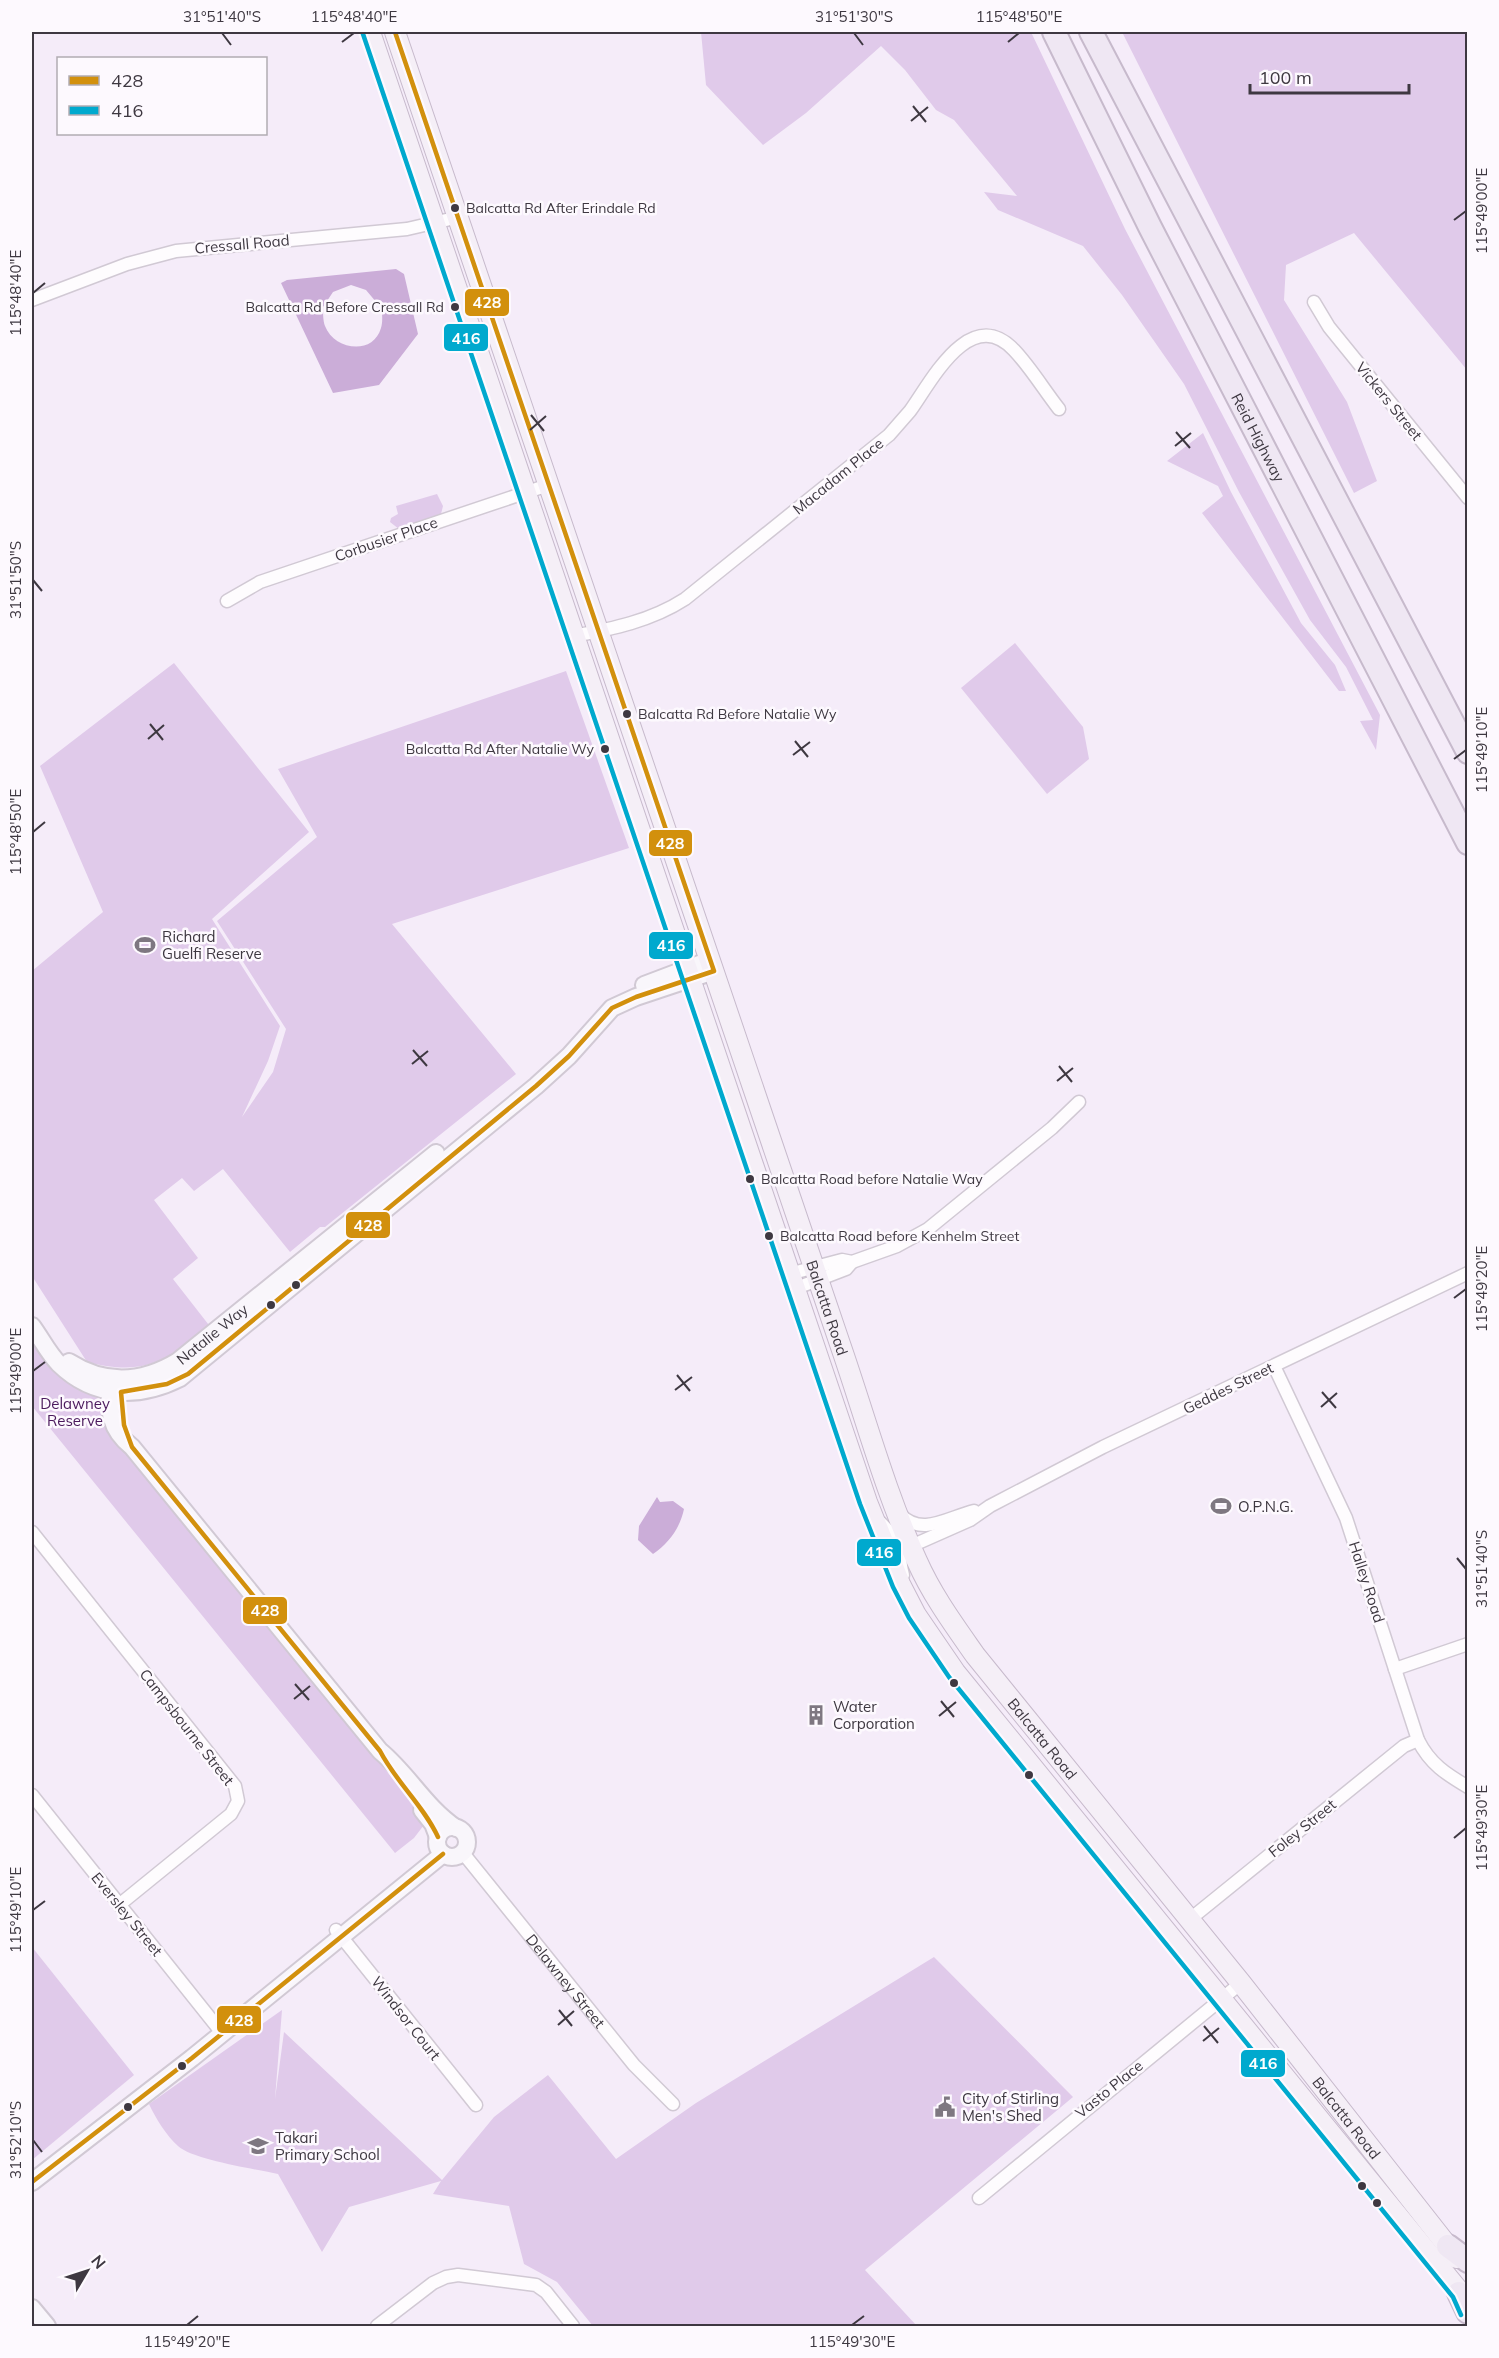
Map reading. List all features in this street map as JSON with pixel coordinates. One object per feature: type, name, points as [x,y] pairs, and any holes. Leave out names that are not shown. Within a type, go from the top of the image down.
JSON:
[{"type":"highway","name":"Reid Highway","points":[[1054,32],[1467,843]]},
{"type":"highway","points":[[1091,32],[1467,752]]},
{"type":"highway","points":[[1448,2246],[1467,2261]]},
{"type":"main road","name":"Balcatta Road","points":[[370,32],[791,1281],[867,1502],[888,1558],[908,1600],[955,1672],[1465,2303]]},
{"type":"main road","name":"Balcatta Road","points":[[395,32],[897,1510],[950,1620],[975,1655],[1241,1983],[1467,2272]]},
{"type":"street","name":"Cressall Road","points":[[32,300],[127,264],[176,251],[434,225],[459,217]]},
{"type":"street","name":"Vickers Street","points":[[1314,302],[1329,327],[1467,498]]},
{"type":"street","name":"Macadam Place","points":[[573,636],[598,632],[648,617],[680,602],[699,588],[889,435],[909,412],[942,362],[960,345],[973,339],[988,337],[1001,340],[1014,350],[1059,409]]},
{"type":"street","name":"Corbusier Place","points":[[227,601],[260,582],[548,485]]},
{"type":"street","name":"Natalie Way","points":[[115,1386],[167,1384],[188,1374],[536,1086],[569,1056],[611,1009],[712,965]]},
{"type":"street","points":[[791,1281],[816,1273],[842,1260],[852,1262],[897,1246],[928,1229],[1052,1128],[1079,1102]]},
{"type":"street","name":"Geddes Street","points":[[913,1543],[1103,1447],[1467,1274]]},
{"type":"street","points":[[36,1332],[52,1356],[65,1369],[84,1382],[115,1386],[114,1429],[132,1447],[380,1751],[393,1761],[431,1807],[456,1828],[466,1840],[463,1853],[455,1857],[439,1846],[433,1824],[386,1765],[380,1751]]},
{"type":"street","name":"Halley Road","points":[[1274,1366],[1346,1518],[1418,1740],[1426,1755],[1437,1768],[1467,1787]]},
{"type":"street","points":[[867,1502],[883,1528],[894,1537],[913,1543]]},
{"type":"street","name":"Campsbourne Street","points":[[32,1532],[235,1786],[238,1801],[231,1814],[119,1905]]},
{"type":"street","points":[[908,1600],[900,1562],[901,1547],[913,1543]]},
{"type":"street","points":[[1395,1669],[1467,1644]]},
{"type":"street","name":"Foley Street","points":[[1189,1920],[1404,1746],[1418,1740]]},
{"type":"street","name":"Eversley Street","points":[[32,1795],[220,2030]]},
{"type":"street","points":[[32,2182],[339,1933],[439,1846],[447,1828],[456,1828]]},
{"type":"street","name":"Delawney Street","points":[[463,1853],[634,2065],[673,2103]]},
{"type":"street","name":"Windsor Court","points":[[339,1933],[476,2105]]},
{"type":"street","name":"Vasto Place","points":[[979,2198],[1241,1983]]},
{"type":"street","points":[[32,2171],[220,2030]]},
{"type":"street","points":[[377,2326],[433,2283],[458,2275],[536,2285],[546,2292],[573,2326]]},
{"type":"street","points":[[32,2308],[47,2326]]},
{"type":"green space","points":[[701,32],[1031,32],[1125,229],[1380,715],[1376,750],[1360,721],[1373,720],[1346,667],[1310,620],[1239,492],[1184,384],[1122,295],[1083,246],[998,210],[984,192],[1017,196],[954,120],[936,110],[905,70],[881,46],[806,113],[763,145],[706,85]]},
{"type":"green space","points":[[1122,32],[1467,32],[1467,370],[1354,233],[1286,265],[1284,300],[1347,402],[1377,481],[1354,493]]},
{"type":"green space","points":[[1203,433],[1231,492],[1301,623],[1335,665],[1346,691],[1339,691],[1202,513],[1223,496],[1218,486],[1167,461]]},
{"type":"green space","points":[[437,494],[443,506],[441,514],[399,529],[390,522],[391,518],[398,514],[396,506]]},
{"type":"green space","points":[[1015,643],[1083,727],[1089,759],[1047,794],[961,688]]},
{"type":"green space","points":[[174,663],[309,832],[212,919],[280,1026],[268,1061],[242,1117],[273,1072],[286,1029],[217,921],[317,837],[278,769],[566,671],[629,848],[392,924],[516,1074],[325,1227],[320,1227],[290,1252],[223,1169],[194,1191],[182,1178],[154,1200],[198,1258],[173,1279],[212,1329],[153,1363],[125,1368],[87,1362],[32,1276],[32,971],[103,912],[40,766]]},
{"type":"green space","name":"Delawney Reserve","points":[[32,1343],[59,1377],[87,1386],[97,1397],[106,1424],[427,1821],[414,1838],[395,1853],[32,1406]]},
{"type":"green space","points":[[32,1947],[134,2075],[32,2160]]},
{"type":"green space","points":[[934,1957],[1073,2097],[865,2270],[917,2326],[593,2326],[557,2282],[524,2264],[509,2206],[433,2194],[441,2181],[349,2207],[322,2252],[278,2174],[210,2160],[186,2151],[165,2132],[149,2104],[282,2010],[275,2099],[284,2032],[442,2180],[494,2117],[548,2075],[616,2159],[696,2103]]},
{"type":"shaded area","points":[[396,269],[404,274],[418,334],[379,385],[333,393],[281,283],[287,280]],"holes":[[[351,285],[366,290],[382,309],[381,328],[377,337],[370,343],[362,346],[345,345],[336,340],[324,324],[323,307],[333,292]]]},
{"type":"shaded area","points":[[657,1497],[660,1502],[673,1501],[684,1509],[673,1534],[653,1554],[638,1540],[639,1526]]},
{"type":"transit line","name":"428","points":[[395,32],[714,971],[636,997],[612,1008],[569,1056],[536,1086],[188,1374],[167,1384],[121,1392],[124,1425],[132,1447],[380,1751],[425,1814],[438,1837]]},
{"type":"transit line","name":"416","points":[[363,34],[860,1504],[893,1587],[909,1618],[949,1677],[1453,2297],[1461,2315]]},
{"type":"transit line","name":"428","points":[[32,2182],[192,2058],[443,1854]]},
{"type":"place","name":"Balcatta Rd After Erindale Rd","points":[[455,208]]},
{"type":"place","name":"Balcatta Rd Before Cressall Rd","points":[[455,307]]},
{"type":"place","name":"Balcatta Rd Before Natalie Wy","points":[[627,714]]},
{"type":"place","name":"Balcatta Rd After Natalie Wy","points":[[605,749]]},
{"type":"place","name":"Richard Guelfi Reserve","points":[[145,945]]},
{"type":"place","name":"Balcatta Road before Natalie Way","points":[[750,1179]]},
{"type":"place","name":"Balcatta Road before Kenhelm Street","points":[[769,1236]]},
{"type":"place","name":"O.P.N.G.","points":[[1221,1506]]},
{"type":"place","name":"Water Corporation","points":[[816,1715]]},
{"type":"place","name":"City of Stirling Men's Shed","points":[[945,2107]]},
{"type":"place","name":"Takari Primary School","points":[[258,2146]]}]
